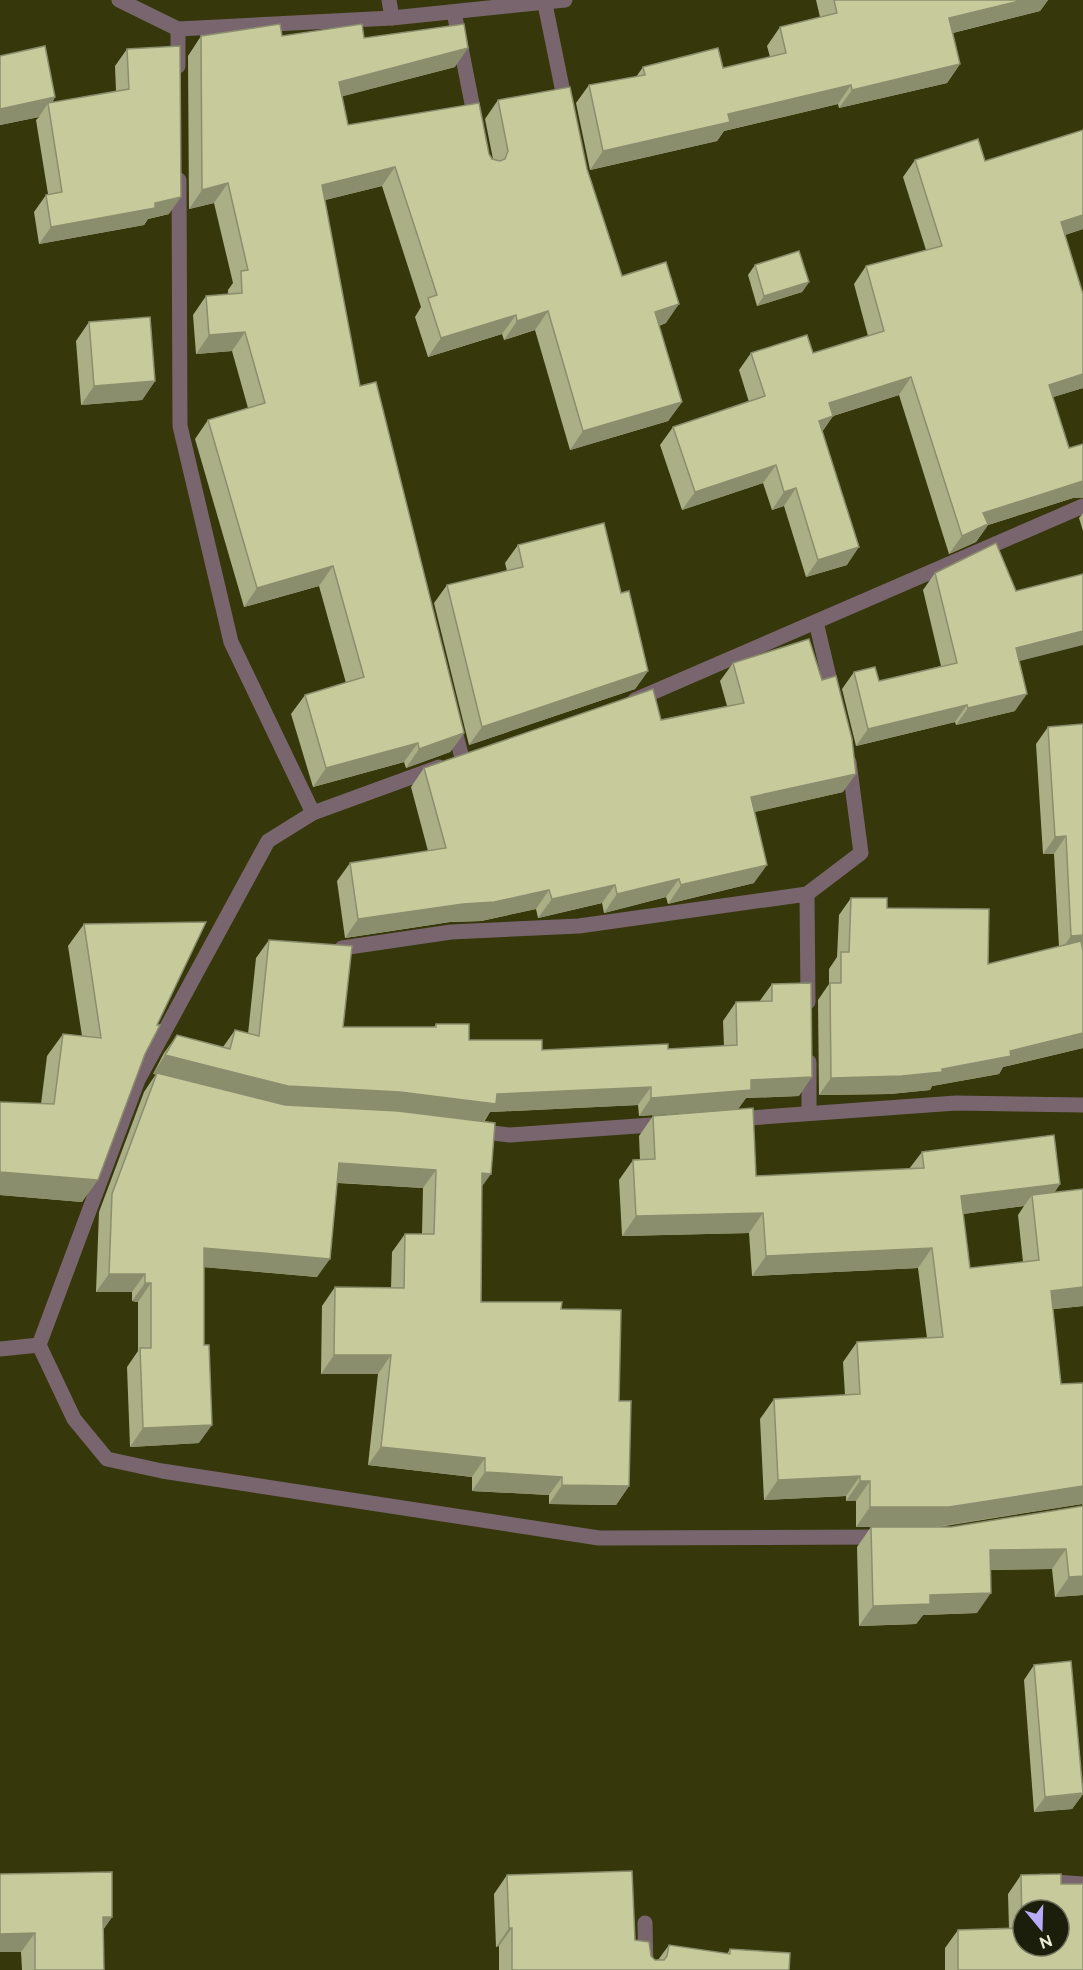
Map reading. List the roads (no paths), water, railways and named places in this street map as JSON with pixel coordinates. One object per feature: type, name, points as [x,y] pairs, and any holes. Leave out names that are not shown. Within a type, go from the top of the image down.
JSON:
[{"type":"street","points":[[119,0],[178,29],[392,18],[545,4],[565,0]]},
{"type":"street","points":[[389,0],[392,18]]},
{"type":"street","points":[[545,4],[568,118]]},
{"type":"street","points":[[454,12],[478,137]]},
{"type":"street","points":[[178,29],[178,87]]},
{"type":"street","points":[[179,169],[180,426],[231,642],[313,813]]},
{"type":"street","points":[[620,705],[654,693],[1083,506]]},
{"type":"street","points":[[816,622],[837,712]]},
{"type":"street","points":[[451,712],[468,756],[313,813],[268,841],[143,1081],[39,1345],[74,1419],[107,1459],[162,1471],[598,1538],[901,1537]]},
{"type":"street","points":[[342,948],[451,932],[579,926],[807,894],[861,853],[845,745]]},
{"type":"street","points":[[807,894],[808,1021]]},
{"type":"street","points":[[808,1044],[809,1113]]},
{"type":"street","points":[[717,1120],[956,1103],[1083,1105]]},
{"type":"street","points":[[465,1130],[510,1135],[683,1122]]},
{"type":"street","points":[[0,1349],[39,1345]]},
{"type":"street","points":[[1023,1880],[1083,1884]]},
{"type":"street","points":[[645,1923],[646,1970]]}]
